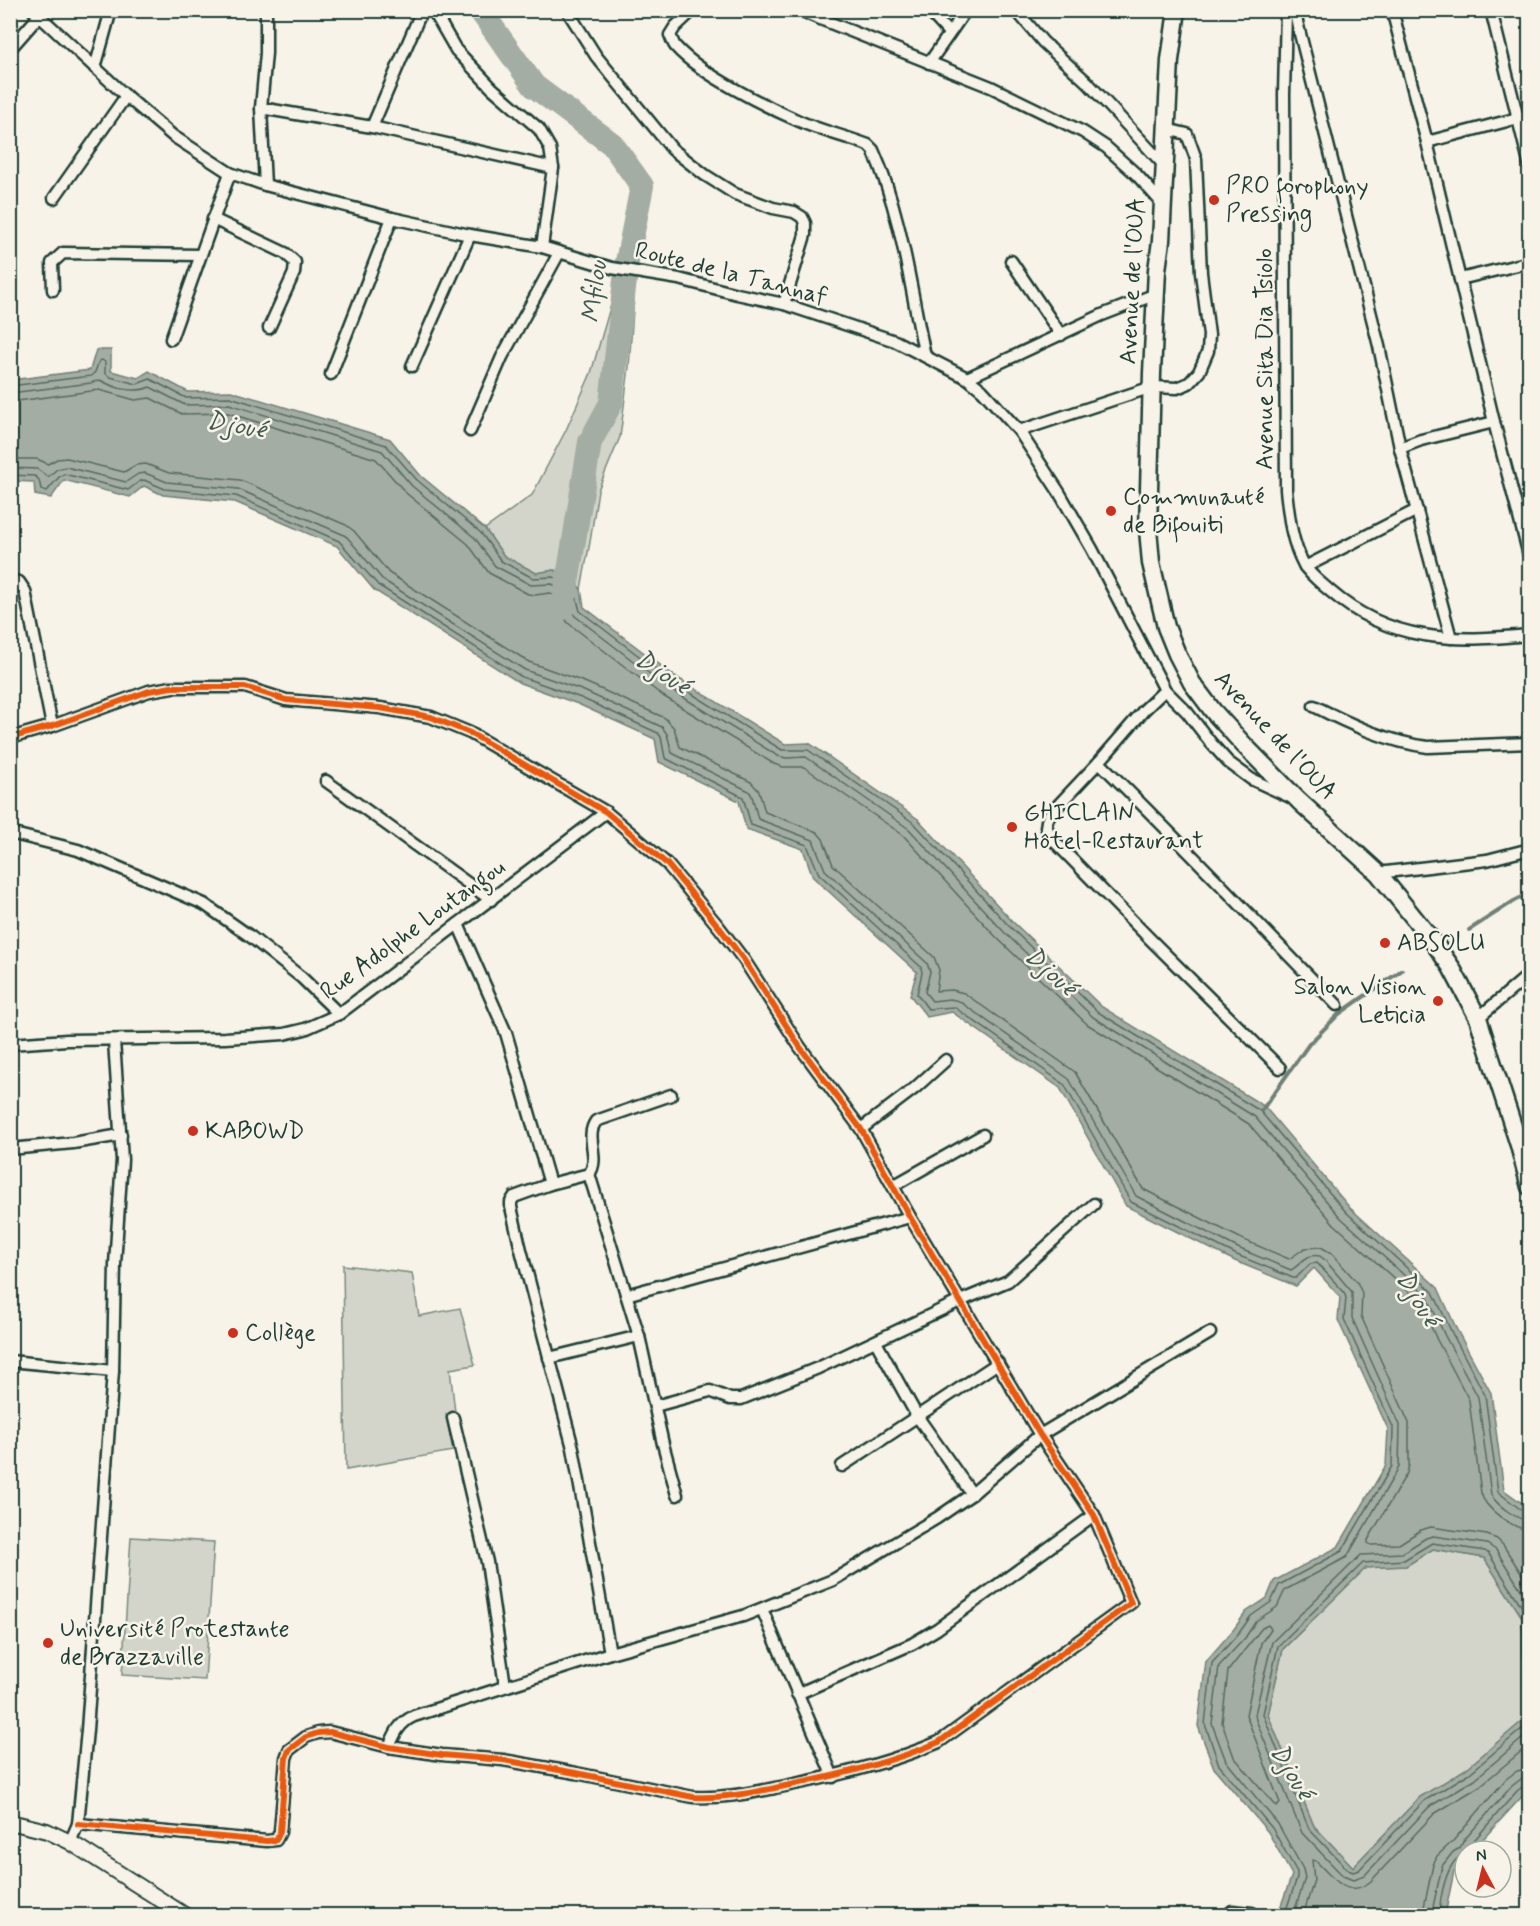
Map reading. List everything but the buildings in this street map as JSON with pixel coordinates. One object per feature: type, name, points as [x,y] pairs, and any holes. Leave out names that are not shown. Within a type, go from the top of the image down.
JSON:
[{"type":"main road","name":"Avenue de l'OUA","points":[[1177,10],[1170,60],[1161,202],[1148,529],[1151,563],[1166,627],[1176,654],[1192,683],[1244,745],[1299,801],[1378,873],[1436,944],[1451,967],[1478,1018],[1519,1145],[1530,1187]]},
{"type":"street","points":[[95,68],[111,10]]},
{"type":"street","points":[[266,10],[266,53],[261,108],[266,185]]},
{"type":"street","points":[[372,127],[422,10]]},
{"type":"street","points":[[433,10],[456,50],[492,88],[539,129],[550,147],[553,168],[542,248]]},
{"type":"street","points":[[567,10],[596,56],[672,149],[705,175],[735,194],[773,208],[794,212],[802,217],[805,223],[805,235],[784,304]]},
{"type":"street","points":[[693,10],[670,35],[674,46],[687,57],[713,76],[758,101],[798,120],[868,145],[873,150],[904,247],[925,356]]},
{"type":"street","points":[[798,10],[991,87],[1083,132],[1106,147],[1136,174],[1161,202]]},
{"type":"street","points":[[928,10],[949,33]]},
{"type":"street","points":[[929,63],[966,10]]},
{"type":"street","points":[[1017,10],[1043,42],[1087,82],[1164,165]]},
{"type":"street","name":"Avenue Sita Dia Tsiolo","points":[[1286,10],[1284,94],[1286,490],[1291,531],[1305,567],[1341,600],[1385,624],[1410,633],[1483,640],[1530,635]]},
{"type":"street","points":[[1294,10],[1379,346],[1400,448],[1451,638]]},
{"type":"street","points":[[1392,10],[1530,559]]},
{"type":"street","points":[[1491,10],[1530,166]]},
{"type":"street","points":[[10,49],[36,13]]},
{"type":"street","name":"Route de la Tannaf","points":[[36,13],[173,136],[230,173],[266,185],[392,218],[470,236],[542,248],[612,268],[679,279],[784,304],[895,341],[967,378],[982,390],[1019,431],[1070,511],[1165,690],[1187,712],[1228,762],[1251,778],[1299,801]]},
{"type":"street","points":[[54,198],[126,96]]},
{"type":"street","points":[[261,108],[372,127],[553,168]]},
{"type":"street","points":[[1427,142],[1530,115]]},
{"type":"street","points":[[1019,431],[1152,387],[1177,388],[1189,383],[1199,372],[1208,351],[1209,334],[1202,273],[1196,159],[1187,134],[1166,129]]},
{"type":"street","points":[[171,339],[230,173]]},
{"type":"street","points":[[331,374],[392,218]]},
{"type":"street","points":[[213,219],[285,253],[295,262],[294,273],[268,328]]},
{"type":"street","points":[[412,366],[470,236]]},
{"type":"street","points":[[53,290],[52,263],[63,253],[200,255]]},
{"type":"street","points":[[470,430],[502,357],[559,253]]},
{"type":"street","points":[[1011,261],[1060,335]]},
{"type":"street","points":[[1460,279],[1530,262]]},
{"type":"street","points":[[967,378],[1102,315],[1156,294]]},
{"type":"street","points":[[1400,448],[1420,440],[1494,422]]},
{"type":"street","points":[[1305,567],[1417,510]]},
{"type":"street","points":[[10,581],[19,582],[25,591],[52,726]]},
{"type":"street","points":[[10,738],[52,726],[149,691],[172,687],[245,687],[286,700],[380,708],[431,717],[470,733],[606,812],[667,864],[719,927],[744,960],[800,1047],[861,1129],[910,1217],[1040,1435],[1094,1515],[1131,1603],[939,1742],[911,1754],[833,1777],[738,1795],[713,1798],[693,1797],[503,1760],[442,1755],[389,1747],[330,1732],[318,1732],[306,1737],[289,1750],[286,1758],[280,1832],[276,1840],[78,1824]]},
{"type":"street","points":[[1165,690],[1050,814],[1046,824],[1048,832],[1105,894],[1280,1068]]},
{"type":"street","points":[[1314,706],[1347,723],[1413,745],[1428,747],[1530,743]]},
{"type":"street","points":[[1099,762],[1195,856],[1242,908],[1337,1005]]},
{"type":"street","points":[[326,781],[491,900]]},
{"type":"street","name":"Rue Adolphe Loutangou","points":[[10,1044],[67,1040],[225,1038],[284,1034],[305,1029],[339,1014],[606,812]]},
{"type":"street","points":[[10,833],[78,850],[204,904],[251,937],[302,978],[339,1014]]},
{"type":"street","points":[[1378,873],[1487,860],[1530,849]]},
{"type":"street","points":[[458,924],[506,1033],[550,1184]]},
{"type":"street","points":[[1478,1018],[1530,974]]},
{"type":"street","points":[[70,1842],[78,1824],[87,1730],[113,1371],[115,1264],[122,1160],[114,1041]]},
{"type":"street","points":[[861,1129],[915,1088],[946,1060]]},
{"type":"street","points":[[671,1095],[596,1121],[591,1131],[594,1164],[589,1174],[639,1336],[677,1495]]},
{"type":"street","points":[[893,1186],[983,1135]]},
{"type":"street","points":[[10,1149],[121,1136]]},
{"type":"street","points":[[589,1174],[550,1184],[514,1197],[511,1202],[520,1246],[573,1448],[610,1653]]},
{"type":"street","points":[[655,1406],[710,1391],[730,1399],[741,1399],[876,1342],[960,1301],[1008,1281],[1094,1204]]},
{"type":"street","points":[[626,1295],[910,1217]]},
{"type":"street","points":[[389,1747],[396,1730],[404,1721],[414,1716],[610,1653],[762,1609],[843,1574],[937,1518],[972,1494],[1040,1435],[1210,1333]]},
{"type":"street","points":[[549,1358],[639,1336]]},
{"type":"street","points":[[876,1342],[917,1416],[972,1494]]},
{"type":"street","points":[[10,1361],[113,1371]]},
{"type":"street","points":[[842,1466],[998,1364]]},
{"type":"street","points":[[453,1418],[487,1562],[506,1686]]},
{"type":"street","points":[[797,1694],[912,1644],[937,1629],[1094,1515]]},
{"type":"street","points":[[762,1609],[833,1777]]},
{"type":"street","points":[[10,1822],[47,1831],[70,1842],[186,1916]]},
{"type":"street","points":[[1228,1916],[1232,1911],[1252,1912],[1253,1916]]},
{"type":"shaded area","points":[[619,277],[635,282],[629,367],[620,437],[598,490],[581,589],[568,576],[554,570],[536,573],[504,556],[485,529],[532,495],[566,430],[591,373]]},
{"type":"shaded area","points":[[343,1265],[412,1273],[419,1316],[460,1308],[475,1365],[450,1369],[455,1412],[446,1414],[453,1451],[346,1470]]},
{"type":"shaded area","points":[[131,1537],[214,1542],[205,1680],[122,1675]]},
{"type":"shaded area","points":[[1433,1549],[1484,1558],[1522,1617],[1526,1718],[1466,1769],[1420,1797],[1353,1867],[1314,1826],[1268,1715],[1283,1649],[1366,1567],[1406,1566]]},
{"type":"water","name":"Djoué","points":[[96,350],[111,350],[111,371],[138,378],[149,371],[188,392],[231,391],[390,439],[421,476],[485,529],[504,556],[536,573],[554,570],[568,576],[581,589],[584,607],[676,677],[785,744],[809,743],[918,819],[1013,922],[1102,1007],[1264,1106],[1350,1208],[1438,1288],[1457,1330],[1491,1393],[1504,1490],[1530,1509],[1529,1789],[1483,1839],[1453,1839],[1453,1876],[1445,1915],[1280,1915],[1279,1911],[1292,1875],[1268,1832],[1214,1768],[1198,1726],[1206,1661],[1246,1612],[1267,1598],[1274,1581],[1338,1547],[1386,1465],[1388,1429],[1338,1320],[1340,1297],[1314,1268],[1296,1286],[1235,1261],[1126,1206],[1060,1088],[952,1012],[927,1017],[910,995],[917,972],[813,877],[803,849],[746,829],[739,801],[659,762],[655,739],[578,704],[520,683],[374,590],[337,546],[235,502],[163,495],[144,486],[130,497],[64,480],[51,498],[35,495],[34,482],[11,481],[11,380],[90,370]],"holes":[[[1433,1549],[1484,1558],[1522,1617],[1526,1718],[1466,1769],[1420,1797],[1353,1867],[1314,1826],[1268,1715],[1283,1649],[1366,1568],[1406,1566]]]},
{"type":"waterway","name":"Mfilou","points":[[480,10],[534,86],[612,144],[642,186],[627,262],[611,403],[590,442],[563,608]]},
{"type":"waterway","points":[[1469,930],[1530,893]]},
{"type":"waterway","points":[[1262,1110],[1309,1044],[1339,1014],[1402,970]]},
{"type":"cycle path","points":[[10,738],[52,726],[149,691],[172,687],[245,687],[286,700],[380,708],[431,717],[470,733],[606,812],[667,864],[719,927],[744,960],[800,1047],[861,1129],[910,1217],[1040,1435],[1094,1515],[1131,1603],[939,1742],[882,1763],[805,1782],[739,1795],[693,1797],[503,1760],[442,1755],[389,1747],[330,1732],[306,1737],[289,1750],[286,1758],[280,1832],[276,1840],[78,1824]]},
{"type":"place","name":"PRO forophony Pressing","points":[[1214,200]]},
{"type":"place","name":"Communauté de Bifouiti","points":[[1111,511]]},
{"type":"place","name":"GHICLAIN Hôtel-Restaurant","points":[[1012,827]]},
{"type":"place","name":"ABSOLU","points":[[1385,943]]},
{"type":"place","name":"Salon Vision Leticia","points":[[1438,1001]]},
{"type":"place","name":"KABOWD","points":[[193,1131]]},
{"type":"place","name":"Collège","points":[[233,1333]]},
{"type":"place","name":"Université Protestante de Brazzaville","points":[[48,1643]]}]
